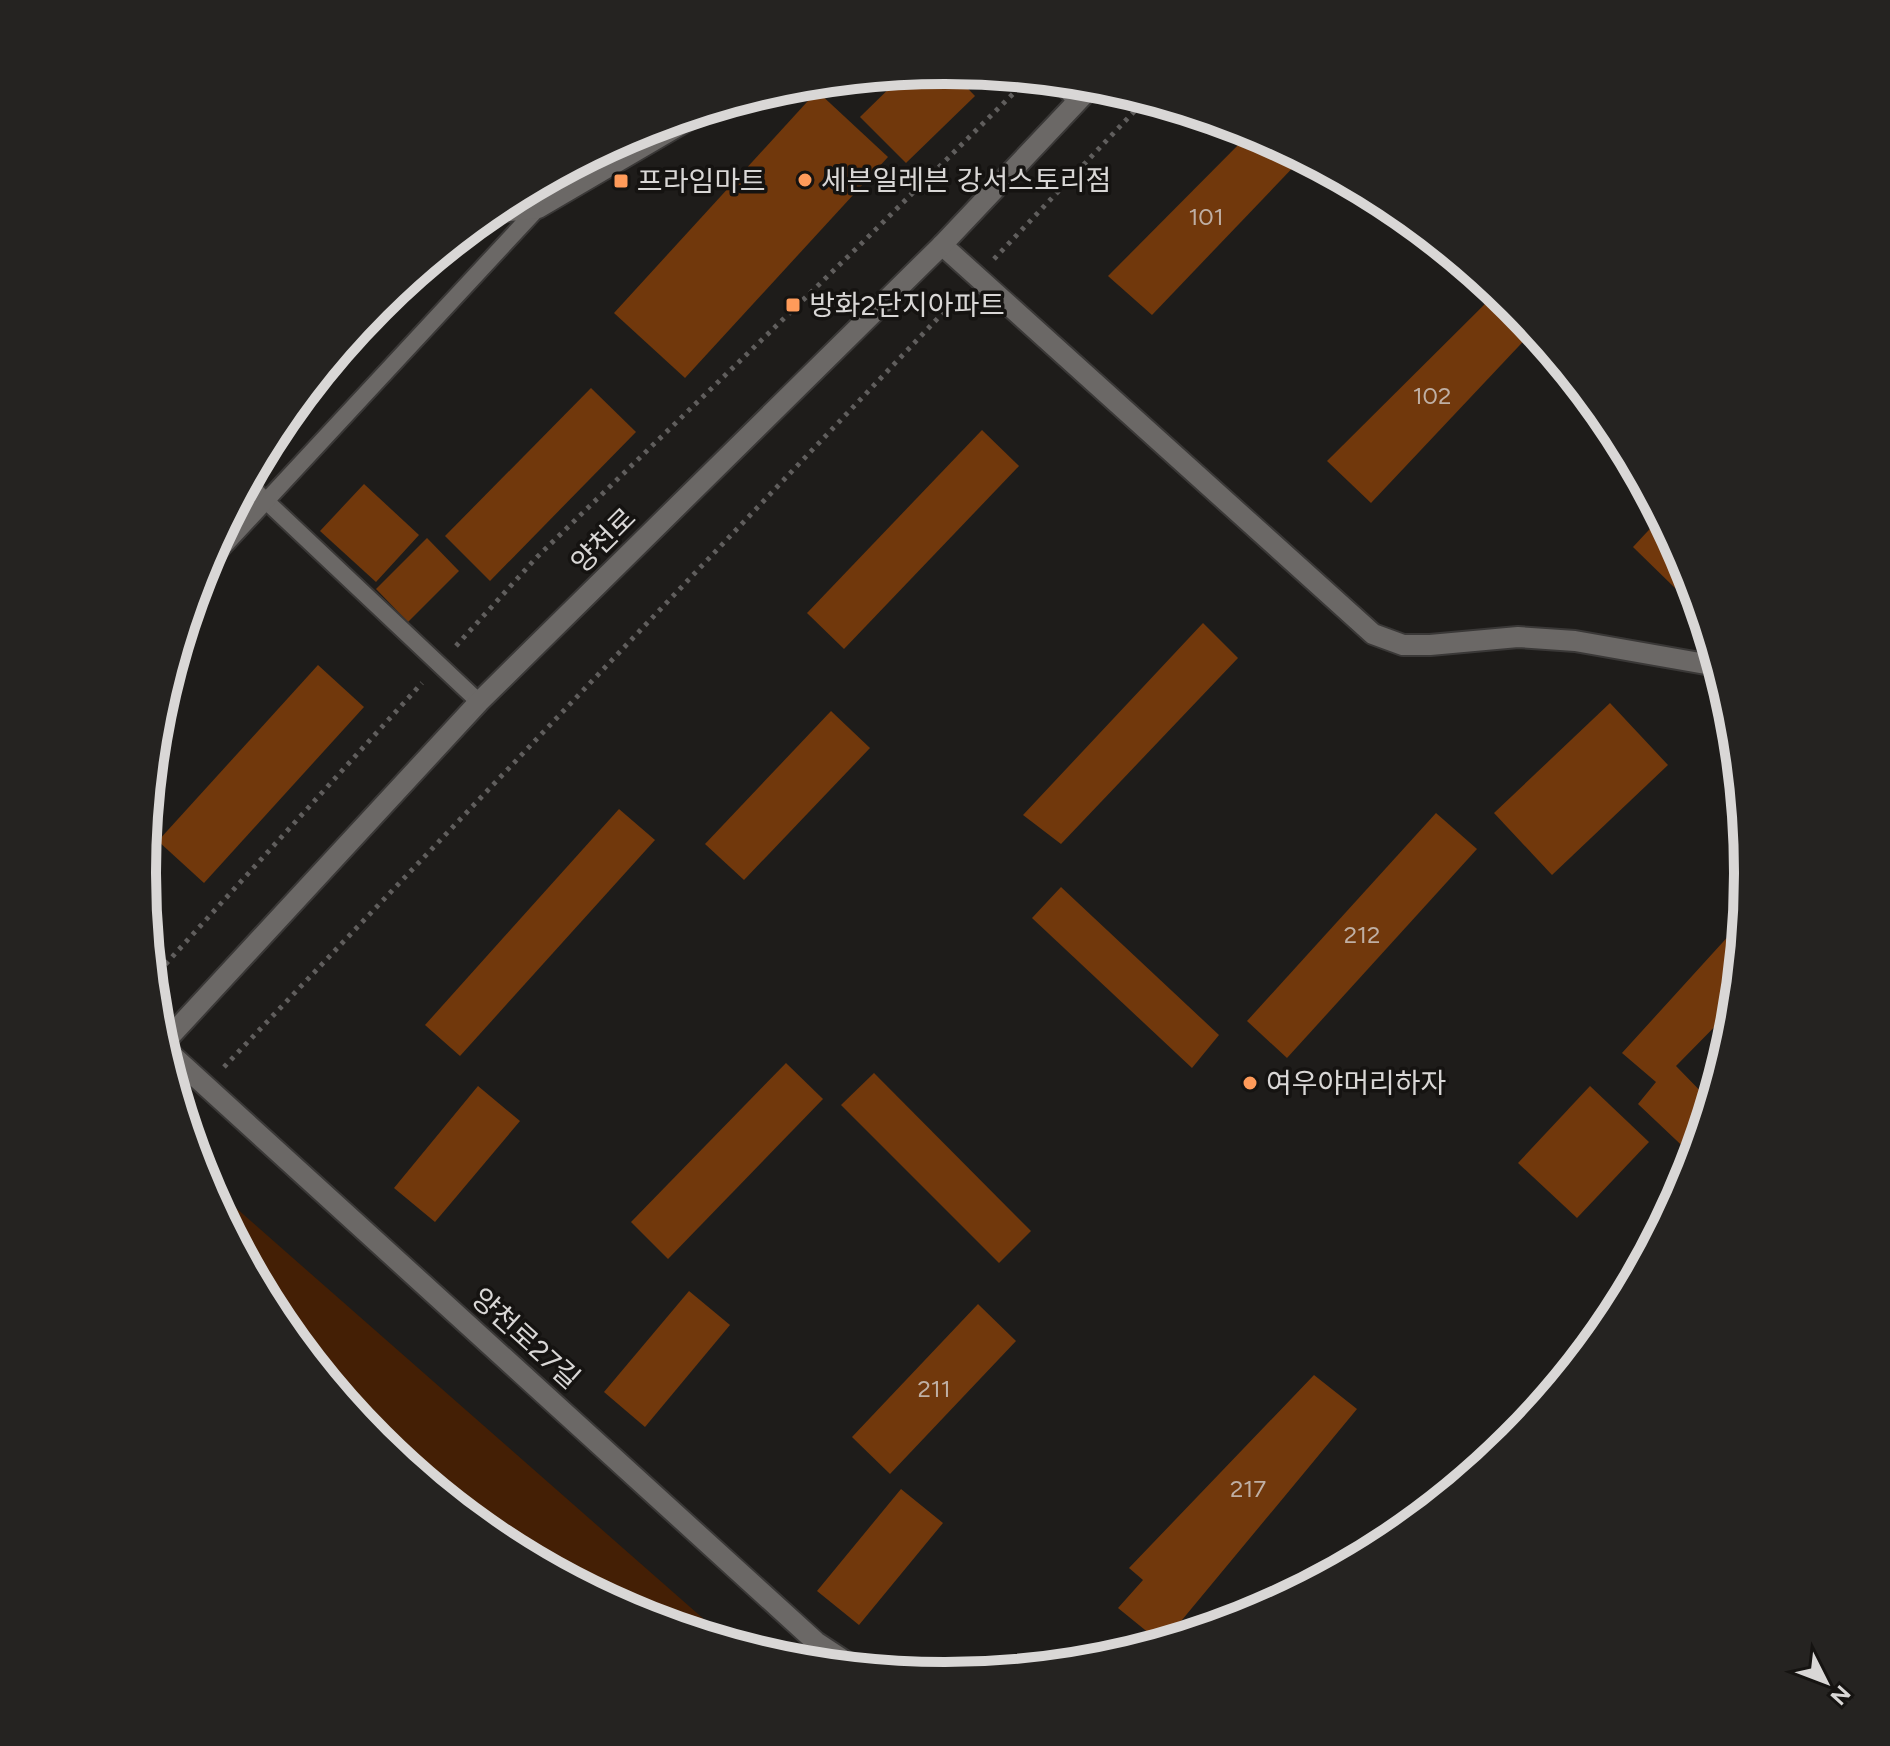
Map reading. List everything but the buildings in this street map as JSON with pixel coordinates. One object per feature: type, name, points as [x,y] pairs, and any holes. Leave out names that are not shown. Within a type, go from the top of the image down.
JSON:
[{"type":"street","points":[[1073,95],[1078,100]]},
{"type":"street","name":"양천로","points":[[173,1034],[479,702],[942,245],[1082,96]]},
{"type":"street","points":[[518,210],[538,208],[625,152]]},
{"type":"street","points":[[942,245],[1373,634],[1403,645],[1518,637],[1575,641],[1705,664]]},
{"type":"street","name":"양천로27길","points":[[179,1062],[816,1642],[834,1654]]},
{"type":"lane","points":[[229,542],[538,208]]},
{"type":"lane","points":[[255,491],[479,702]]},
{"type":"path","points":[[162,968],[537,557],[1019,88]]},
{"type":"path","points":[[206,1086],[1137,108]]},
{"type":"shaded area","points":[[227,1200],[712,1626],[643,1602],[550,1556],[465,1499],[425,1466],[387,1431],[319,1353],[262,1267]]},
{"type":"place","name":"세븐일레븐 강서스토리점","points":[[805,180]]},
{"type":"place","name":"프라임마트","points":[[621,181]]},
{"type":"place","name":"방화2단지아파트","points":[[793,305]]},
{"type":"place","name":"여우야머리하자","points":[[1250,1083]]}]
